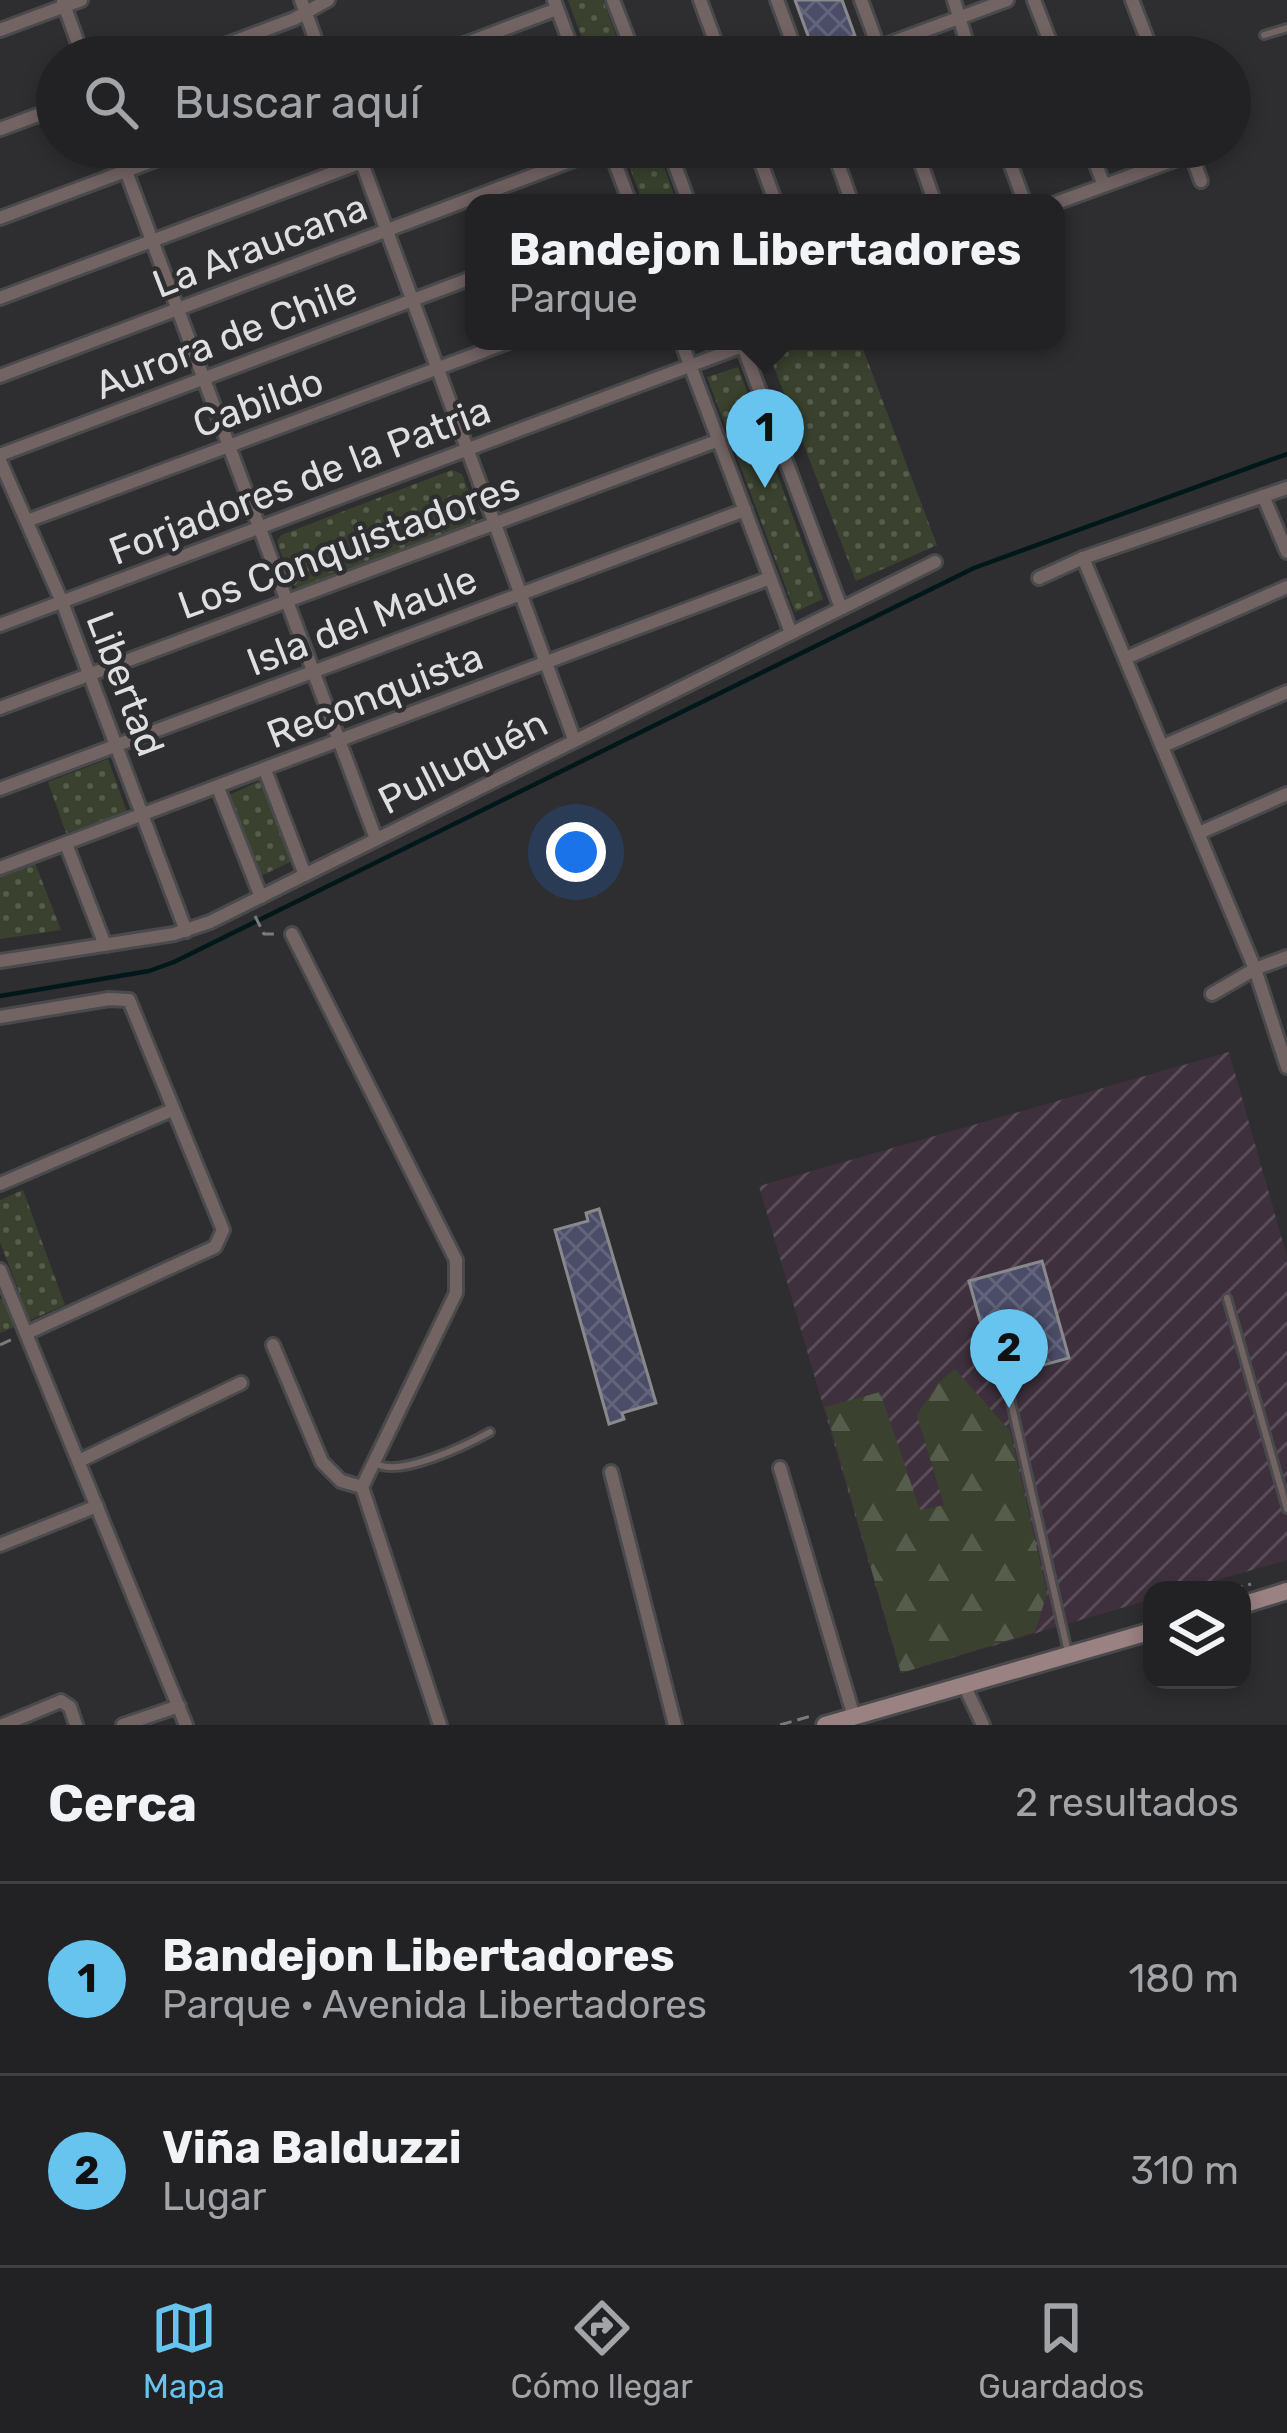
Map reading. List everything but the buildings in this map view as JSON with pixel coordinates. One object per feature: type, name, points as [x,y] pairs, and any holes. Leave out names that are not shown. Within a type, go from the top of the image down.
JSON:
[{"type":"main road","points":[[1251,1601],[1287,1591]]},
{"type":"main road","points":[[825,1725],[1143,1634]]},
{"type":"street","points":[[0,30],[81,0]]},
{"type":"street","points":[[238,36],[303,6],[328,0]]},
{"type":"street","points":[[613,0],[626,36]]},
{"type":"street","points":[[700,0],[713,36]]},
{"type":"street","points":[[777,0],[790,36]]},
{"type":"street","points":[[861,0],[874,36]]},
{"type":"street","points":[[954,0],[965,36]]},
{"type":"street","points":[[917,36],[1007,0]]},
{"type":"street","points":[[1034,0],[1048,36]]},
{"type":"street","points":[[1132,0],[1146,36]]},
{"type":"street","points":[[63,3],[75,36]]},
{"type":"street","points":[[480,36],[555,5],[567,36]]},
{"type":"street","points":[[303,6],[314,36]]},
{"type":"street","points":[[0,129],[36,116]]},
{"type":"street","points":[[125,168],[376,838]]},
{"type":"street","points":[[0,218],[134,168]]},
{"type":"street","points":[[0,298],[345,168]]},
{"type":"street","points":[[363,168],[574,739]]},
{"type":"street","name":"La Araucana","points":[[482,194],[552,168]]},
{"type":"street","points":[[1098,168],[1104,185]]},
{"type":"street","points":[[1065,200],[1146,168]]},
{"type":"street","points":[[1196,168],[1201,181]]},
{"type":"street","name":"La Araucana","points":[[0,376],[465,200]]},
{"type":"street","name":"Aurora de Chile","points":[[0,458],[465,280]]},
{"type":"street","name":"Cabildo","points":[[27,521],[486,350]]},
{"type":"street","points":[[685,350],[791,633]]},
{"type":"street","name":"Forjadores de la Patria","points":[[0,626],[730,350]]},
{"type":"street","points":[[750,350],[842,608]]},
{"type":"street","name":"Los Conquistadores","points":[[0,708],[719,440]]},
{"type":"street","name":"Libertad","points":[[0,458],[62,602],[187,931]]},
{"type":"street","points":[[1039,578],[1083,558],[1287,488]]},
{"type":"street","points":[[1263,496],[1287,552]]},
{"type":"street","name":"Isla del Maule","points":[[0,789],[745,510]]},
{"type":"street","points":[[1083,558],[1255,968],[1287,1067]]},
{"type":"street","name":"Pulluquén","points":[[0,961],[187,931],[935,562]]},
{"type":"street","name":"Reconquista","points":[[0,868],[770,578]]},
{"type":"street","points":[[1126,658],[1287,587]]},
{"type":"street","points":[[1163,746],[1287,692]]},
{"type":"street","points":[[265,770],[305,874]]},
{"type":"street","points":[[218,788],[261,897]]},
{"type":"street","points":[[1199,833],[1287,794]]},
{"type":"street","points":[[67,844],[106,945]]},
{"type":"street","points":[[292,934],[456,1260],[456,1293],[362,1487],[440,1725]]},
{"type":"street","points":[[1212,994],[1255,968],[1287,957]]},
{"type":"street","points":[[0,1017],[129,1000],[223,1230],[214,1247],[27,1333]]},
{"type":"street","points":[[0,1184],[172,1110]]},
{"type":"street","points":[[0,1270],[186,1725]]},
{"type":"street","points":[[273,1345],[322,1462],[341,1481],[362,1487]]},
{"type":"street","points":[[79,1461],[241,1383]]},
{"type":"street","points":[[780,1468],[854,1717]]},
{"type":"street","points":[[611,1472],[676,1725]]},
{"type":"street","points":[[0,1545],[98,1506]]},
{"type":"street","points":[[964,1685],[983,1725]]},
{"type":"street","points":[[3,1725],[61,1701],[70,1707],[76,1725]]},
{"type":"street","points":[[122,1725],[178,1706]]},
{"type":"lane","points":[[1264,34],[1287,28]]},
{"type":"lane","points":[[1227,1298],[1287,1509]]},
{"type":"lane","points":[[1010,1398],[1069,1655]]},
{"type":"lane","points":[[374,1462],[383,1469],[394,1469],[490,1432]]},
{"type":"path","points":[[257,919],[264,934]]},
{"type":"shaded area","points":[[1229,1052],[1287,1257],[1287,1560],[1214,1581],[1143,1581],[1143,1602],[901,1673],[759,1186]]},
{"type":"green space","points":[[568,0],[603,0],[616,36],[581,36]]},
{"type":"green space","points":[[630,168],[664,168],[674,194],[640,194]]},
{"type":"green space","points":[[767,350],[863,350],[937,545],[856,581]]},
{"type":"green space","points":[[738,367],[823,599],[795,612],[707,377]]},
{"type":"green space","points":[[452,470],[462,474],[478,516],[473,524],[303,592],[291,583],[277,541],[281,535]]},
{"type":"green space","points":[[108,759],[127,812],[66,833],[48,782]]},
{"type":"green space","points":[[260,781],[292,861],[261,876],[229,795]]},
{"type":"green space","points":[[35,863],[61,930],[0,939],[0,877]]},
{"type":"green space","points":[[23,1190],[65,1305],[0,1333],[0,1299],[19,1291],[0,1242],[0,1200]]},
{"type":"green space","points":[[955,1369],[1010,1431],[1047,1593],[1035,1632],[901,1673],[825,1407],[880,1392],[920,1510],[944,1505],[917,1415],[938,1383]]},
{"type":"waterway","points":[[0,996],[149,971],[174,962],[974,568],[1287,454]]},
{"type":"place","name":"Bandejon Libertadores","points":[[765,488]]},
{"type":"place","name":"Viña Balduzzi","points":[[1009,1408]]}]
